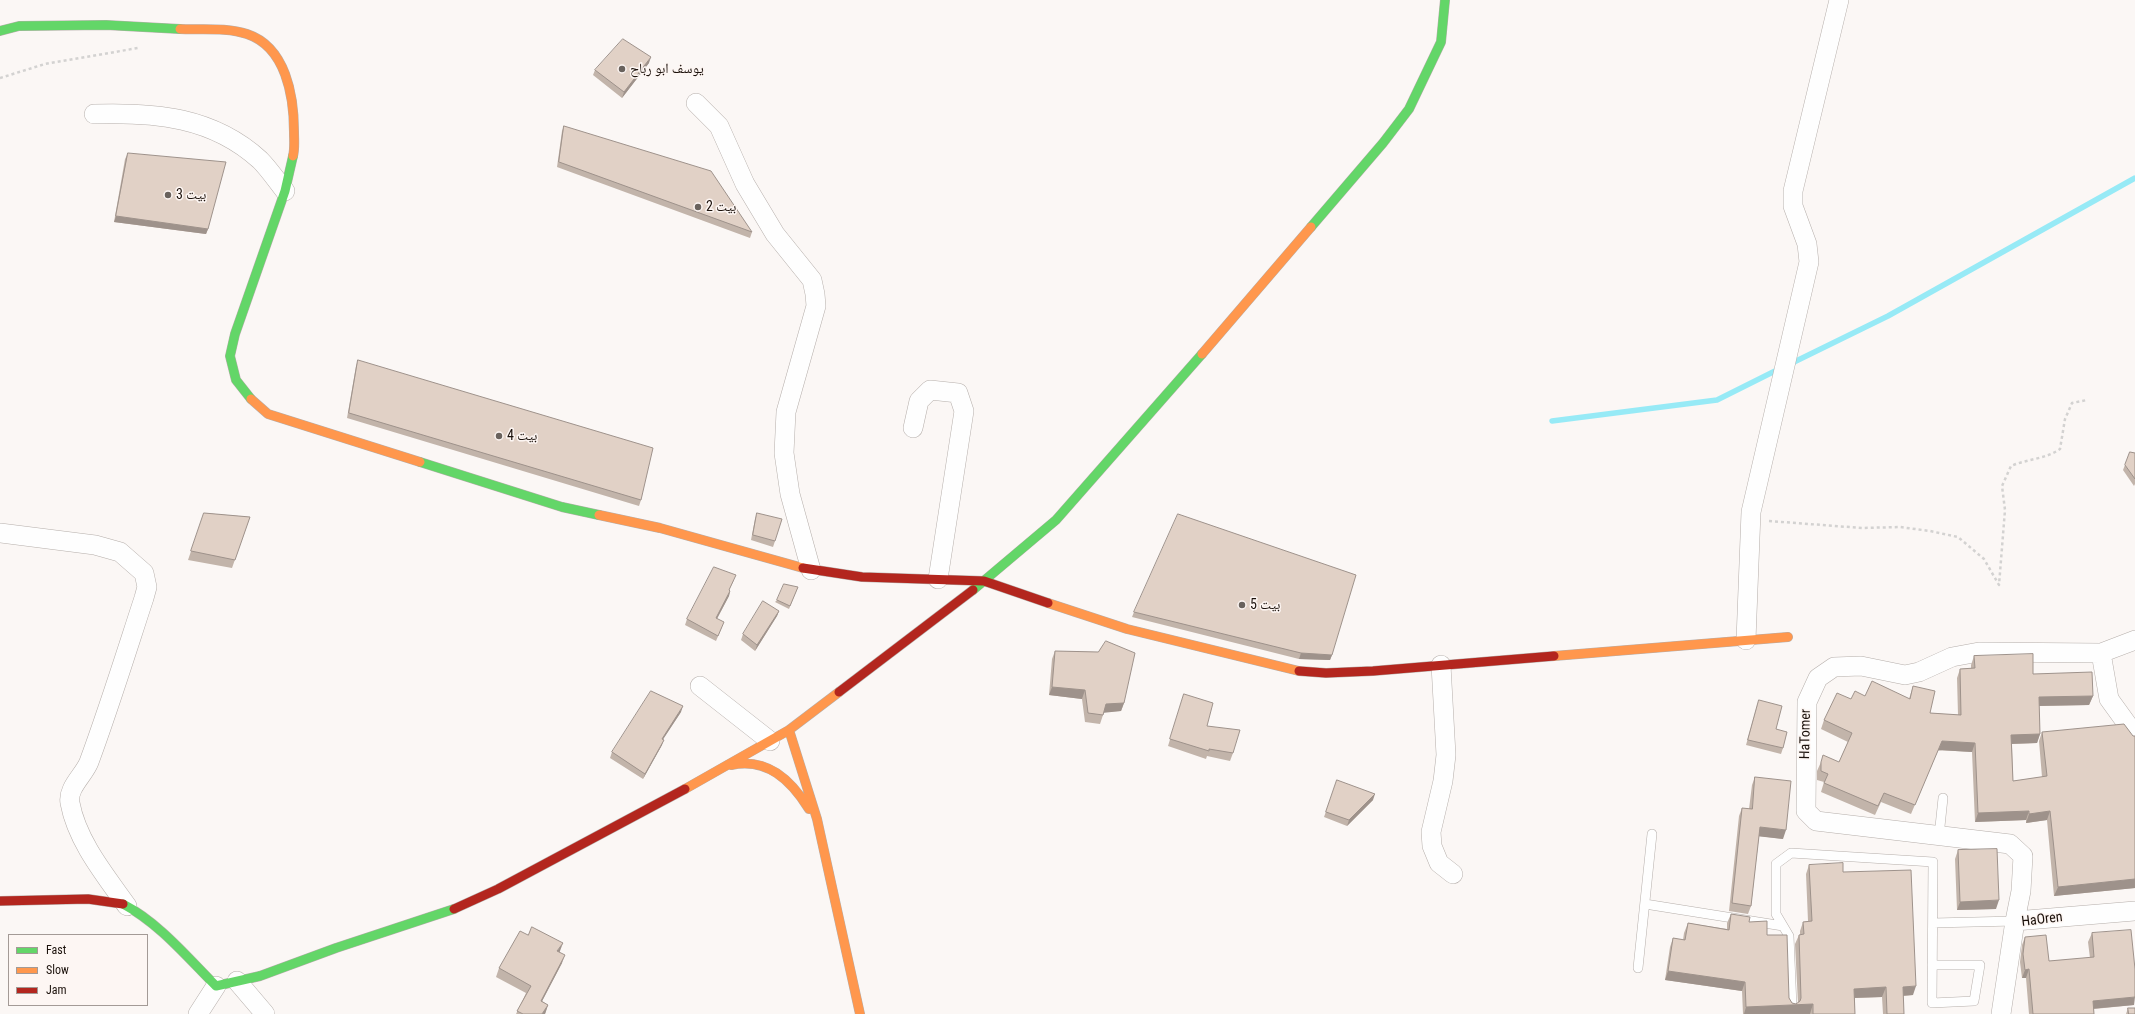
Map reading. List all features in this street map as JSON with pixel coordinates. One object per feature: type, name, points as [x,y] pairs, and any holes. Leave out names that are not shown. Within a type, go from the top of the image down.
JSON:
[{"type":"street","points":[[198,1014],[216,986],[260,976],[336,948],[452,910],[504,886],[728,766],[789,730],[984,581],[1050,525],[1065,509],[1383,143],[1409,109],[1438,49],[1441,42],[1445,0]]},
{"type":"street","points":[[1746,640],[1750,519],[1809,262],[1807,244],[1793,206],[1793,191],[1839,0]]},
{"type":"street","points":[[0,31],[19,26],[106,25],[225,31],[247,34],[267,45],[280,64],[288,81],[294,115],[294,153],[285,191],[235,334],[230,356],[236,380],[249,398],[268,414],[562,507],[660,528],[811,570],[862,577],[984,581],[1127,629],[1297,671],[1326,673],[1788,637]]},
{"type":"street","points":[[696,103],[719,126],[745,184],[775,234],[812,280],[816,294],[816,306],[786,412],[784,453],[790,494],[811,570]]},
{"type":"street","points":[[94,114],[128,113],[173,118],[205,125],[240,145],[260,161],[285,191]]},
{"type":"street","points":[[913,428],[919,401],[930,390],[958,393],[964,411],[938,579]]},
{"type":"street","points":[[0,533],[95,545],[120,552],[131,559],[144,573],[147,587],[144,598],[88,765],[72,791],[70,802],[80,834],[96,864],[127,906]]},
{"type":"street","points":[[2135,640],[2101,653],[2109,699],[2135,735]]},
{"type":"street","name":"HaTomer","points":[[2015,921],[2021,891],[2023,856],[2010,844],[1816,821],[1806,811],[1807,702],[1818,678],[1834,667],[1861,666],[1904,675],[1919,672],[1952,657],[1979,652],[2101,653]]},
{"type":"street","points":[[1441,665],[1446,755],[1443,781],[1431,832],[1432,846],[1439,863],[1453,874]]},
{"type":"street","points":[[700,686],[770,741]]},
{"type":"street","points":[[789,730],[818,824],[860,1014]]},
{"type":"street","points":[[728,766],[746,762],[766,766],[804,799],[818,824]]},
{"type":"street","points":[[0,901],[88,899],[120,902],[137,911],[166,936],[216,986]]},
{"type":"street","name":"HaOren","points":[[2002,1014],[2015,921],[2135,911]]},
{"type":"street","points":[[237,981],[265,1014]]},
{"type":"lane","points":[[1939,836],[1943,798]]},
{"type":"lane","points":[[1638,968],[1652,834]]},
{"type":"lane","points":[[1792,1007],[1789,936],[1776,914],[1776,864],[1791,853],[1933,862],[1933,923],[1932,965],[1932,1003],[1974,1001],[1980,965],[1932,965]]},
{"type":"lane","points":[[1645,904],[1783,926]]},
{"type":"lane","points":[[1933,923],[2015,921]]},
{"type":"path","points":[[0,78],[45,64],[142,48]]},
{"type":"path","points":[[1750,519],[1862,528],[1900,527],[1958,537],[1984,559],[1999,585],[2006,510],[2002,486],[2011,466],[2027,459],[2050,456],[2060,449],[2065,419],[2072,403],[2087,400]]},
{"type":"building","name":"يوسف ابو رباح","points":[[623,39],[651,57],[624,92],[595,70]]},
{"type":"building","name":"بيت 2","points":[[564,126],[711,171],[752,232],[559,162]]},
{"type":"building","name":"بيت 3","points":[[128,153],[226,162],[208,229],[116,216]]},
{"type":"building","name":"بيت 4","points":[[358,360],[653,448],[641,500],[349,413]]},
{"type":"building","points":[[2130,452],[2135,453],[2135,479],[2125,465]]},
{"type":"building","points":[[204,513],[250,517],[235,560],[191,551]]},
{"type":"building","points":[[757,513],[782,519],[775,541],[753,535]]},
{"type":"building","name":"بيت 5","points":[[1178,514],[1356,575],[1332,655],[1301,653],[1134,612]]},
{"type":"building","points":[[714,567],[736,575],[729,590],[730,591],[716,618],[724,622],[718,636],[687,619]]},
{"type":"building","points":[[784,584],[798,587],[790,606],[777,600]]},
{"type":"building","points":[[763,601],[779,611],[757,645],[743,634]]},
{"type":"building","points":[[1106,641],[1135,653],[1124,703],[1106,704],[1103,715],[1088,713],[1085,690],[1052,687],[1055,651],[1098,652]]},
{"type":"building","points":[[2033,654],[2033,674],[2092,672],[2093,696],[2039,697],[2040,734],[2011,735],[2013,781],[2047,776],[2042,732],[2124,724],[2133,736],[2135,736],[2135,879],[2058,887],[2050,811],[2029,814],[2029,811],[1978,813],[1975,743],[1942,741],[1915,805],[1884,793],[1878,806],[1824,783],[1828,774],[1821,771],[1823,755],[1839,762],[1852,733],[1824,720],[1837,693],[1851,699],[1855,691],[1865,696],[1872,681],[1910,699],[1913,686],[1935,691],[1930,713],[1961,715],[1960,669],[1975,668],[1974,656]]},
{"type":"building","points":[[651,691],[683,706],[662,739],[664,740],[645,774],[612,752]]},
{"type":"building","points":[[1184,694],[1213,703],[1207,726],[1240,730],[1233,753],[1209,749],[1209,751],[1170,739]]},
{"type":"building","points":[[1759,700],[1782,706],[1776,729],[1787,732],[1783,748],[1748,740]]},
{"type":"building","points":[[1755,777],[1791,781],[1786,830],[1760,827],[1751,906],[1732,903],[1742,808],[1752,809]]},
{"type":"building","points":[[1337,780],[1375,794],[1349,820],[1326,812]]},
{"type":"building","points":[[1997,849],[1999,900],[1960,902],[1958,850]]},
{"type":"building","points":[[1843,863],[1843,872],[1911,870],[1916,986],[1903,987],[1904,1014],[1887,1014],[1886,987],[1854,989],[1855,1014],[1813,1014],[1813,1004],[1746,1007],[1745,982],[1668,971],[1673,938],[1685,940],[1688,923],[1729,930],[1731,914],[1750,917],[1749,922],[1767,921],[1767,935],[1787,935],[1789,998],[1792,1003],[1796,1004],[1801,998],[1799,935],[1804,934],[1803,922],[1812,921],[1809,865]]},
{"type":"building","points":[[532,927],[563,943],[557,951],[565,955],[541,1001],[548,1005],[542,1014],[523,1014],[517,1011],[531,986],[499,968],[520,931],[528,935]]},
{"type":"building","points":[[2131,930],[2135,969],[2135,997],[2093,1001],[2094,1014],[2033,1014],[2029,969],[2025,970],[2023,954],[2025,937],[2046,935],[2049,961],[2094,957],[2092,933]]},
{"type":"building","points":[[2128,1008],[2135,1008],[2135,1014],[2129,1014]]},
{"type":"waterway","points":[[1790,364],[1888,316],[2135,178]]},
{"type":"waterway","points":[[1552,421],[1717,400],[1779,369]]},
{"type":"traffic: fast","points":[[1311,227],[1383,143],[1409,109],[1441,42],[1445,0]]},
{"type":"traffic: fast","points":[[0,31],[19,26],[106,25],[180,29]]},
{"type":"traffic: fast","points":[[251,399],[236,380],[230,356],[235,334],[285,191],[293,156]]},
{"type":"traffic: fast","points":[[973,590],[1056,520],[1202,354]]},
{"type":"traffic: fast","points":[[420,462],[562,507],[599,515]]},
{"type":"traffic: fast","points":[[123,904],[149,921],[161,931],[216,986],[260,976],[336,948],[454,909]]},
{"type":"traffic: slow","points":[[180,29],[231,30],[247,34],[260,40],[271,50],[279,61],[285,74],[292,103],[294,118],[293,156]]},
{"type":"traffic: slow","points":[[1202,354],[1311,227]]},
{"type":"traffic: slow","points":[[251,399],[268,414],[420,462]]},
{"type":"traffic: slow","points":[[599,515],[660,528],[803,568]]},
{"type":"traffic: slow","points":[[1048,603],[1127,629],[1299,671]]},
{"type":"traffic: slow","points":[[1554,656],[1788,637]]},
{"type":"traffic: slow","points":[[685,789],[789,730],[839,692]]},
{"type":"traffic: slow","points":[[789,730],[817,819],[860,1014]]},
{"type":"traffic: slow","points":[[731,765],[744,763],[756,764],[777,773],[786,780],[802,798],[809,809]]},
{"type":"traffic: jam","points":[[803,568],[862,577],[984,581],[1048,603]]},
{"type":"traffic: jam","points":[[839,692],[973,590]]},
{"type":"traffic: jam","points":[[1299,671],[1326,673],[1373,671],[1554,656]]},
{"type":"traffic: jam","points":[[454,909],[498,889],[685,789]]},
{"type":"traffic: jam","points":[[0,901],[88,899],[123,904]]},
{"type":"place","name":"يوسف ابو رباح","points":[[622,69]]},
{"type":"place","name":"بيت 3","points":[[168,195]]},
{"type":"place","name":"بيت 2","points":[[698,207]]},
{"type":"place","name":"بيت 4","points":[[499,436]]},
{"type":"place","name":"بيت 5","points":[[1242,605]]}]
